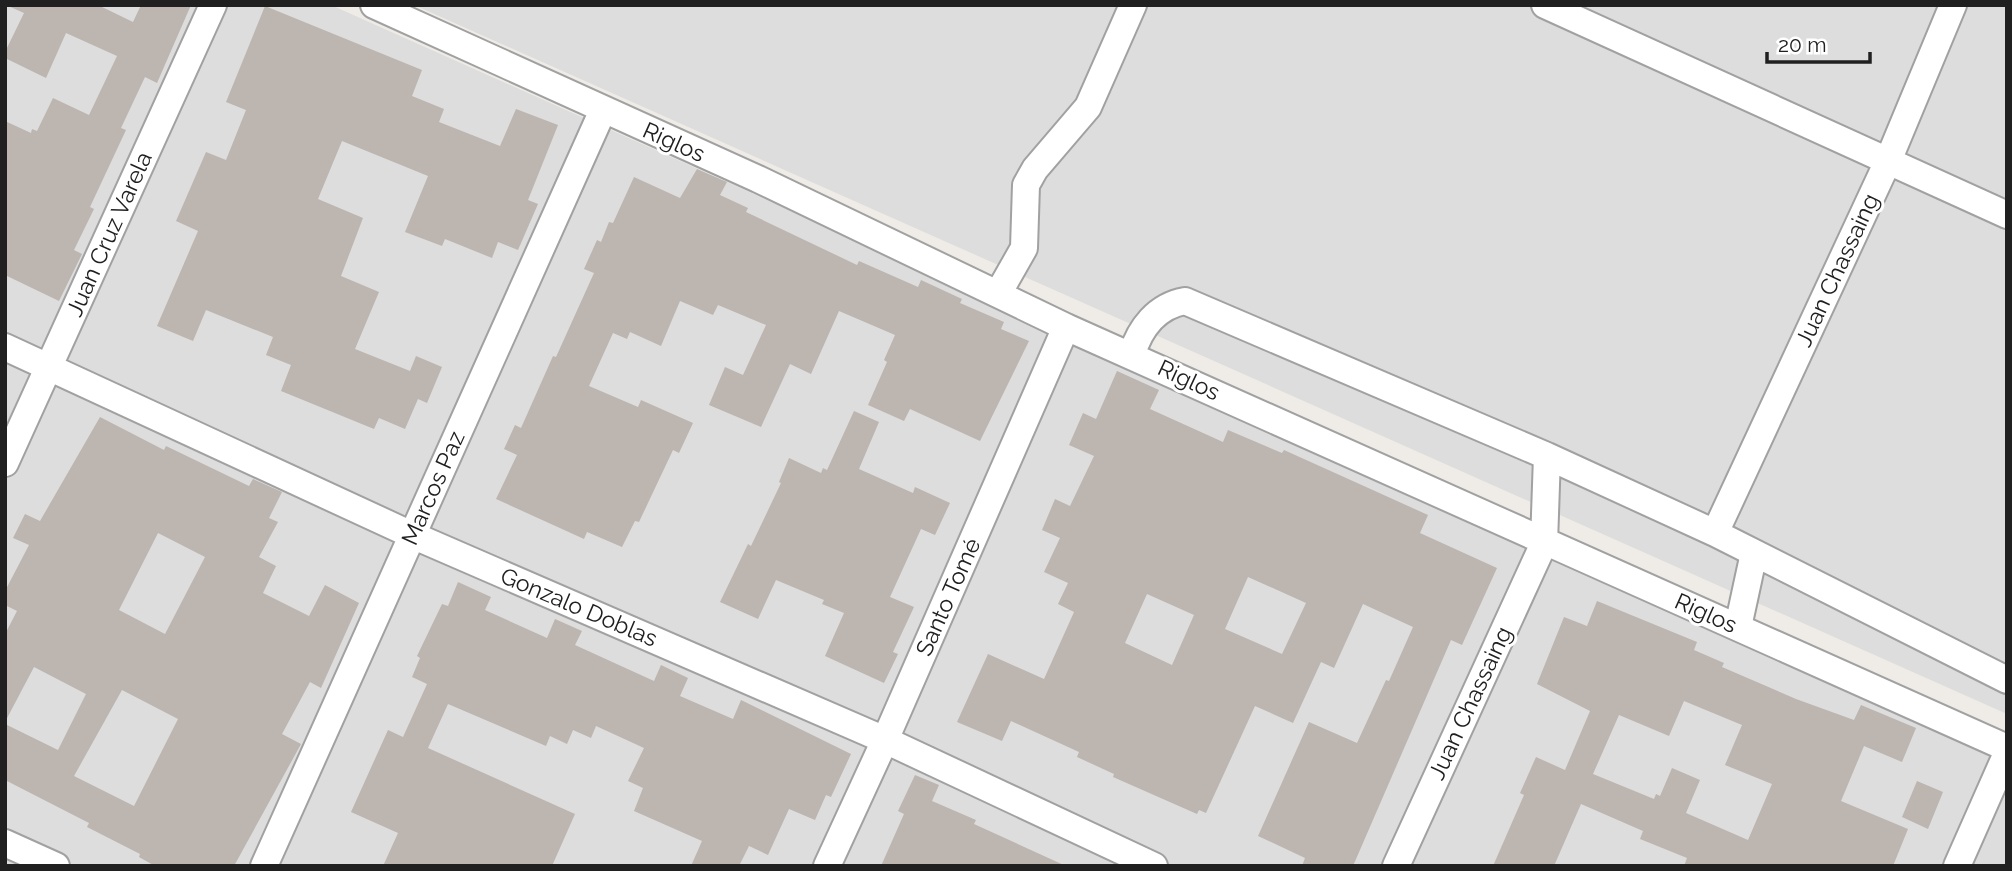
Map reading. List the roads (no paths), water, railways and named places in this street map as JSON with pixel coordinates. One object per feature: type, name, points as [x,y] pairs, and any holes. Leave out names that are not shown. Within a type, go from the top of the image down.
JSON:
[{"type":"street","name":"Juan Cruz Varela","points":[[5,463],[213,5]]},
{"type":"street","name":"Riglos","points":[[374,5],[416,14],[603,110],[999,292],[1066,327],[1132,354],[1544,543],[1738,627],[2007,751]]},
{"type":"street","points":[[999,292],[1024,248],[1026,185],[1035,169],[1088,107],[1133,5]]},
{"type":"street","points":[[1545,5],[2007,215]]},
{"type":"street","name":"Juan Chassaing","points":[[1715,533],[1888,161],[1953,5]]},
{"type":"street","name":"Marcos Paz","points":[[264,866],[603,110]]},
{"type":"street","points":[[1132,354],[1138,336],[1160,310],[1185,301],[1547,456],[1715,533],[2007,680]]},
{"type":"street","name":"Santo Tomé","points":[[827,866],[1066,327]]},
{"type":"street","name":"Gonzalo Doblas","points":[[5,347],[412,535],[885,740],[1154,866]]},
{"type":"street","name":"Juan Chassaing","points":[[1396,866],[1544,543],[1547,456]]},
{"type":"street","points":[[1738,627],[1754,553]]},
{"type":"street","points":[[1956,866],[2007,751]]},
{"type":"street","points":[[5,844],[56,866]]}]
